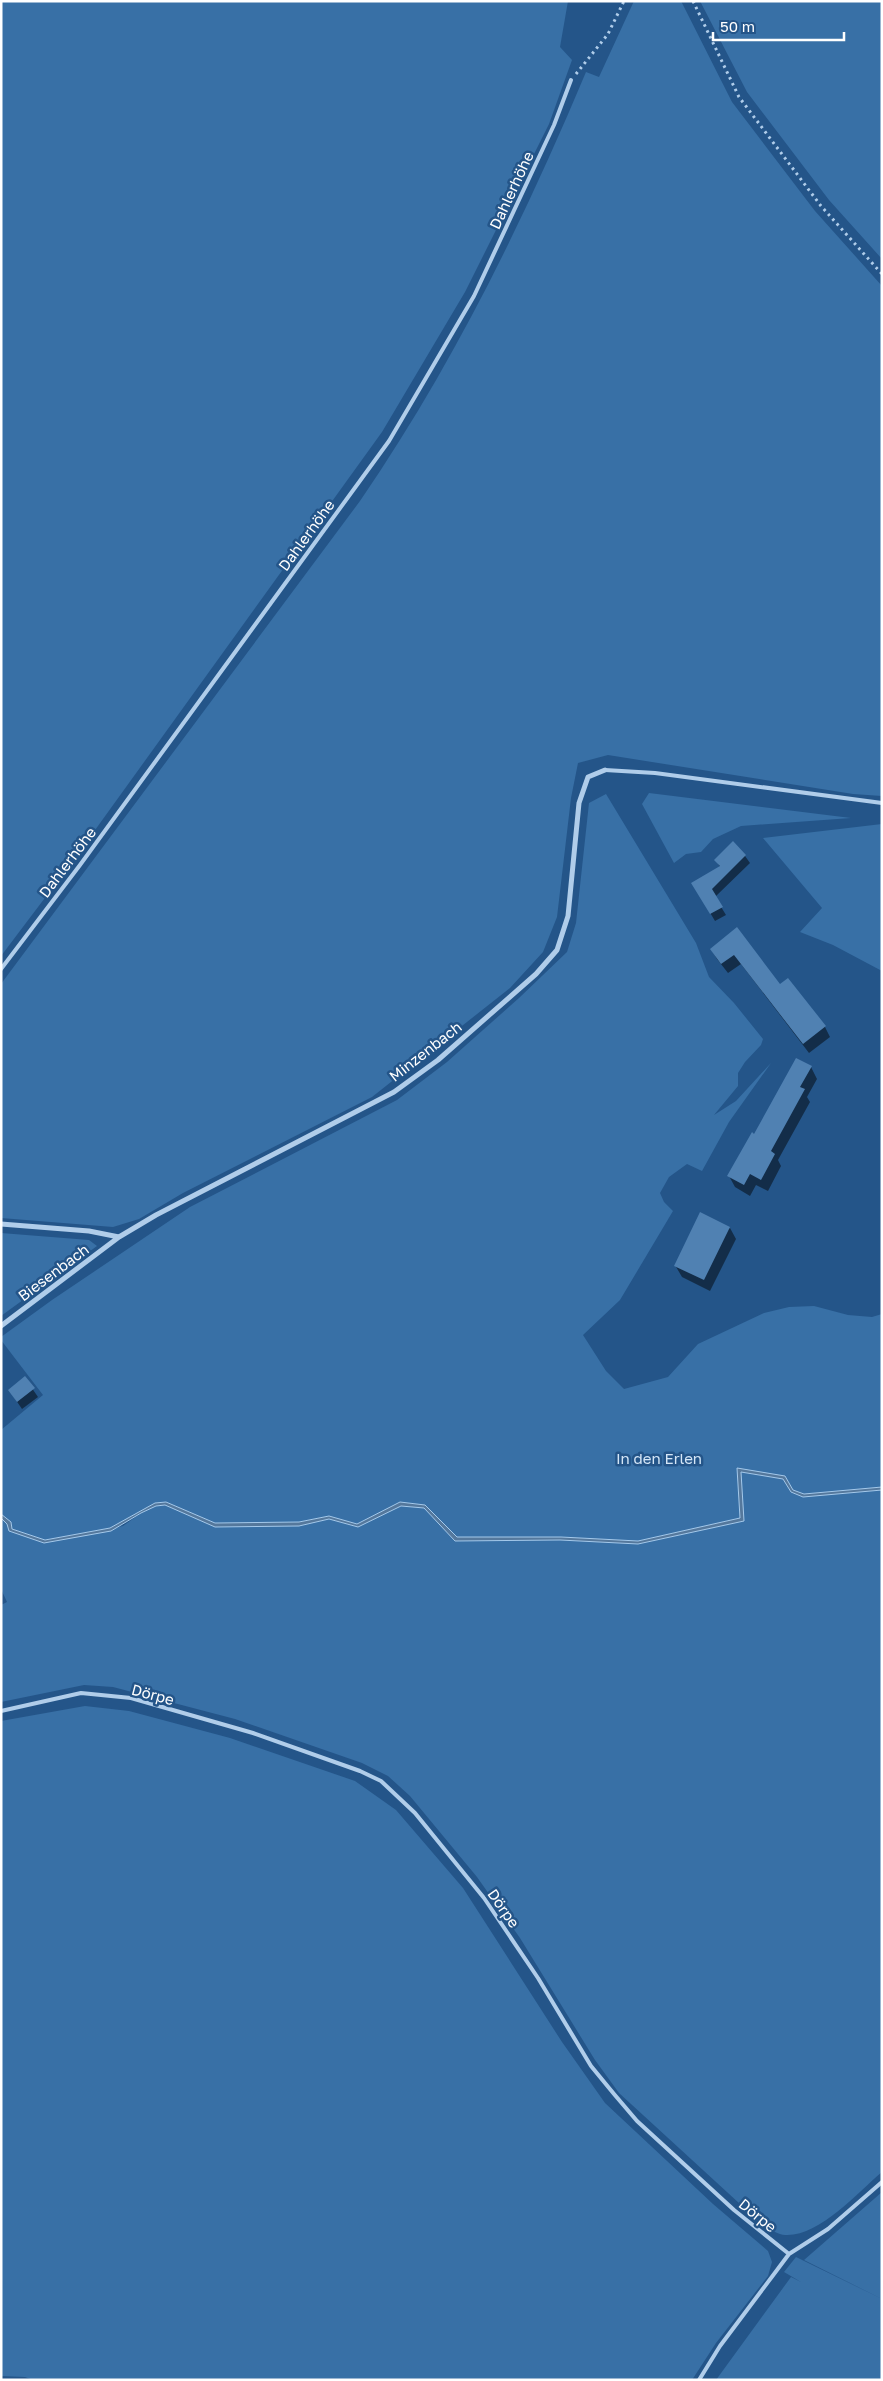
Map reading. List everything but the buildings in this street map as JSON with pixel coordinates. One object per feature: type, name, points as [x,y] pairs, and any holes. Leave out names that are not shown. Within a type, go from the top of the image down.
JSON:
[{"type":"street","name":"Minzenbach","points":[[119,1237],[156,1215],[394,1092],[438,1060],[536,974],[557,950],[568,916],[579,803],[588,778],[605,770]]},
{"type":"street","points":[[1,1224],[90,1231],[119,1237]]},
{"type":"street","name":"Biesenbach","points":[[1,1326],[119,1237]]},
{"type":"lane","name":"Dahlerhöhe","points":[[1,969],[80,865],[389,441],[474,296],[554,125],[571,80]]},
{"type":"lane","points":[[605,770],[655,773],[882,804]]},
{"type":"lane","name":"Dörpe","points":[[1,1711],[81,1694],[131,1698],[253,1733],[360,1771],[381,1781],[415,1813],[484,1898],[538,1978],[591,2066],[614,2094],[638,2121],[734,2210],[789,2254]]},
{"type":"lane","points":[[699,2380],[716,2351],[789,2254],[828,2229],[882,2182]]},
{"type":"path","points":[[571,80],[608,34],[624,1]]},
{"type":"path","points":[[693,1],[739,97],[821,206],[882,274]]},
{"type":"green space","points":[[1,1],[568,1],[560,47],[572,60],[549,124],[465,292],[382,432],[72,862],[1,956]]},
{"type":"green space","points":[[634,1],[681,1],[732,102],[815,211],[882,286],[882,796],[853,794],[608,755],[578,763],[571,798],[557,917],[543,952],[510,988],[372,1097],[183,1193],[139,1219],[113,1227],[1,1218],[1,984],[360,501],[394,450],[425,399],[484,292],[537,183],[586,72],[599,77]]},
{"type":"green space","points":[[700,1],[882,1],[882,259],[829,200],[747,92]]},
{"type":"green space","points":[[649,793],[851,818],[741,826],[713,839],[701,852],[686,854],[674,863],[642,804]]},
{"type":"green space","name":"In den Erlen","points":[[606,794],[696,943],[709,977],[734,1003],[763,1039],[761,1045],[745,1062],[738,1073],[738,1086],[714,1115],[736,1101],[771,1063],[729,1122],[702,1171],[687,1164],[669,1177],[660,1193],[664,1202],[673,1211],[620,1300],[583,1335],[606,1371],[624,1389],[668,1377],[698,1344],[764,1313],[789,1307],[814,1306],[848,1315],[872,1317],[882,1314],[882,1487],[804,1494],[793,1490],[785,1476],[737,1469],[740,1518],[638,1541],[561,1537],[457,1537],[425,1505],[400,1502],[357,1524],[329,1516],[299,1522],[215,1523],[166,1502],[155,1503],[110,1528],[44,1540],[12,1529],[11,1522],[1,1514],[1,1430],[43,1395],[1,1340],[1,1337],[52,1300],[190,1207],[397,1100],[447,1062],[519,998],[567,952],[576,923],[589,803]]},
{"type":"green space","points":[[882,824],[882,971],[833,945],[800,932],[822,908],[763,838]]},
{"type":"green space","points":[[1,1233],[89,1240],[97,1246],[1,1316]]},
{"type":"green space","points":[[740,1472],[783,1479],[791,1492],[803,1497],[882,1490],[882,2172],[837,2212],[811,2229],[798,2234],[783,2235],[764,2226],[619,2093],[595,2060],[520,1938],[477,1877],[410,1796],[388,1776],[362,1763],[235,1719],[113,1687],[84,1685],[1,1702],[1,1605],[7,1602],[1,1589],[1,1518],[7,1524],[9,1531],[44,1543],[123,1526],[141,1513],[156,1506],[166,1505],[215,1527],[299,1526],[329,1519],[357,1527],[401,1506],[424,1508],[455,1541],[560,1540],[638,1544],[744,1521]]},
{"type":"green space","points":[[85,1706],[129,1711],[230,1738],[355,1781],[396,1810],[463,1888],[562,2042],[605,2103],[713,2204],[768,2251],[772,2262],[768,2276],[716,2343],[692,2380],[33,2380],[25,2377],[1,2376],[1,1721]]},
{"type":"green space","points":[[882,2192],[882,2299],[804,2260]]},
{"type":"green space","points":[[796,2257],[882,2299],[882,2380],[716,2380],[791,2277],[801,2282],[784,2272]]},
{"type":"shaded area","points":[[737,1468],[785,1476],[793,1490],[804,1494],[882,1487],[882,1490],[803,1497],[791,1492],[783,1479],[741,1472],[744,1521],[638,1544],[560,1540],[455,1541],[424,1508],[401,1506],[358,1527],[329,1519],[299,1526],[215,1527],[165,1505],[156,1506],[141,1513],[111,1531],[44,1543],[9,1531],[7,1524],[1,1518],[1,1514],[11,1522],[12,1529],[45,1540],[110,1528],[155,1503],[166,1502],[215,1523],[299,1522],[329,1516],[357,1524],[400,1502],[425,1505],[457,1537],[561,1537],[638,1541],[740,1518]]}]
